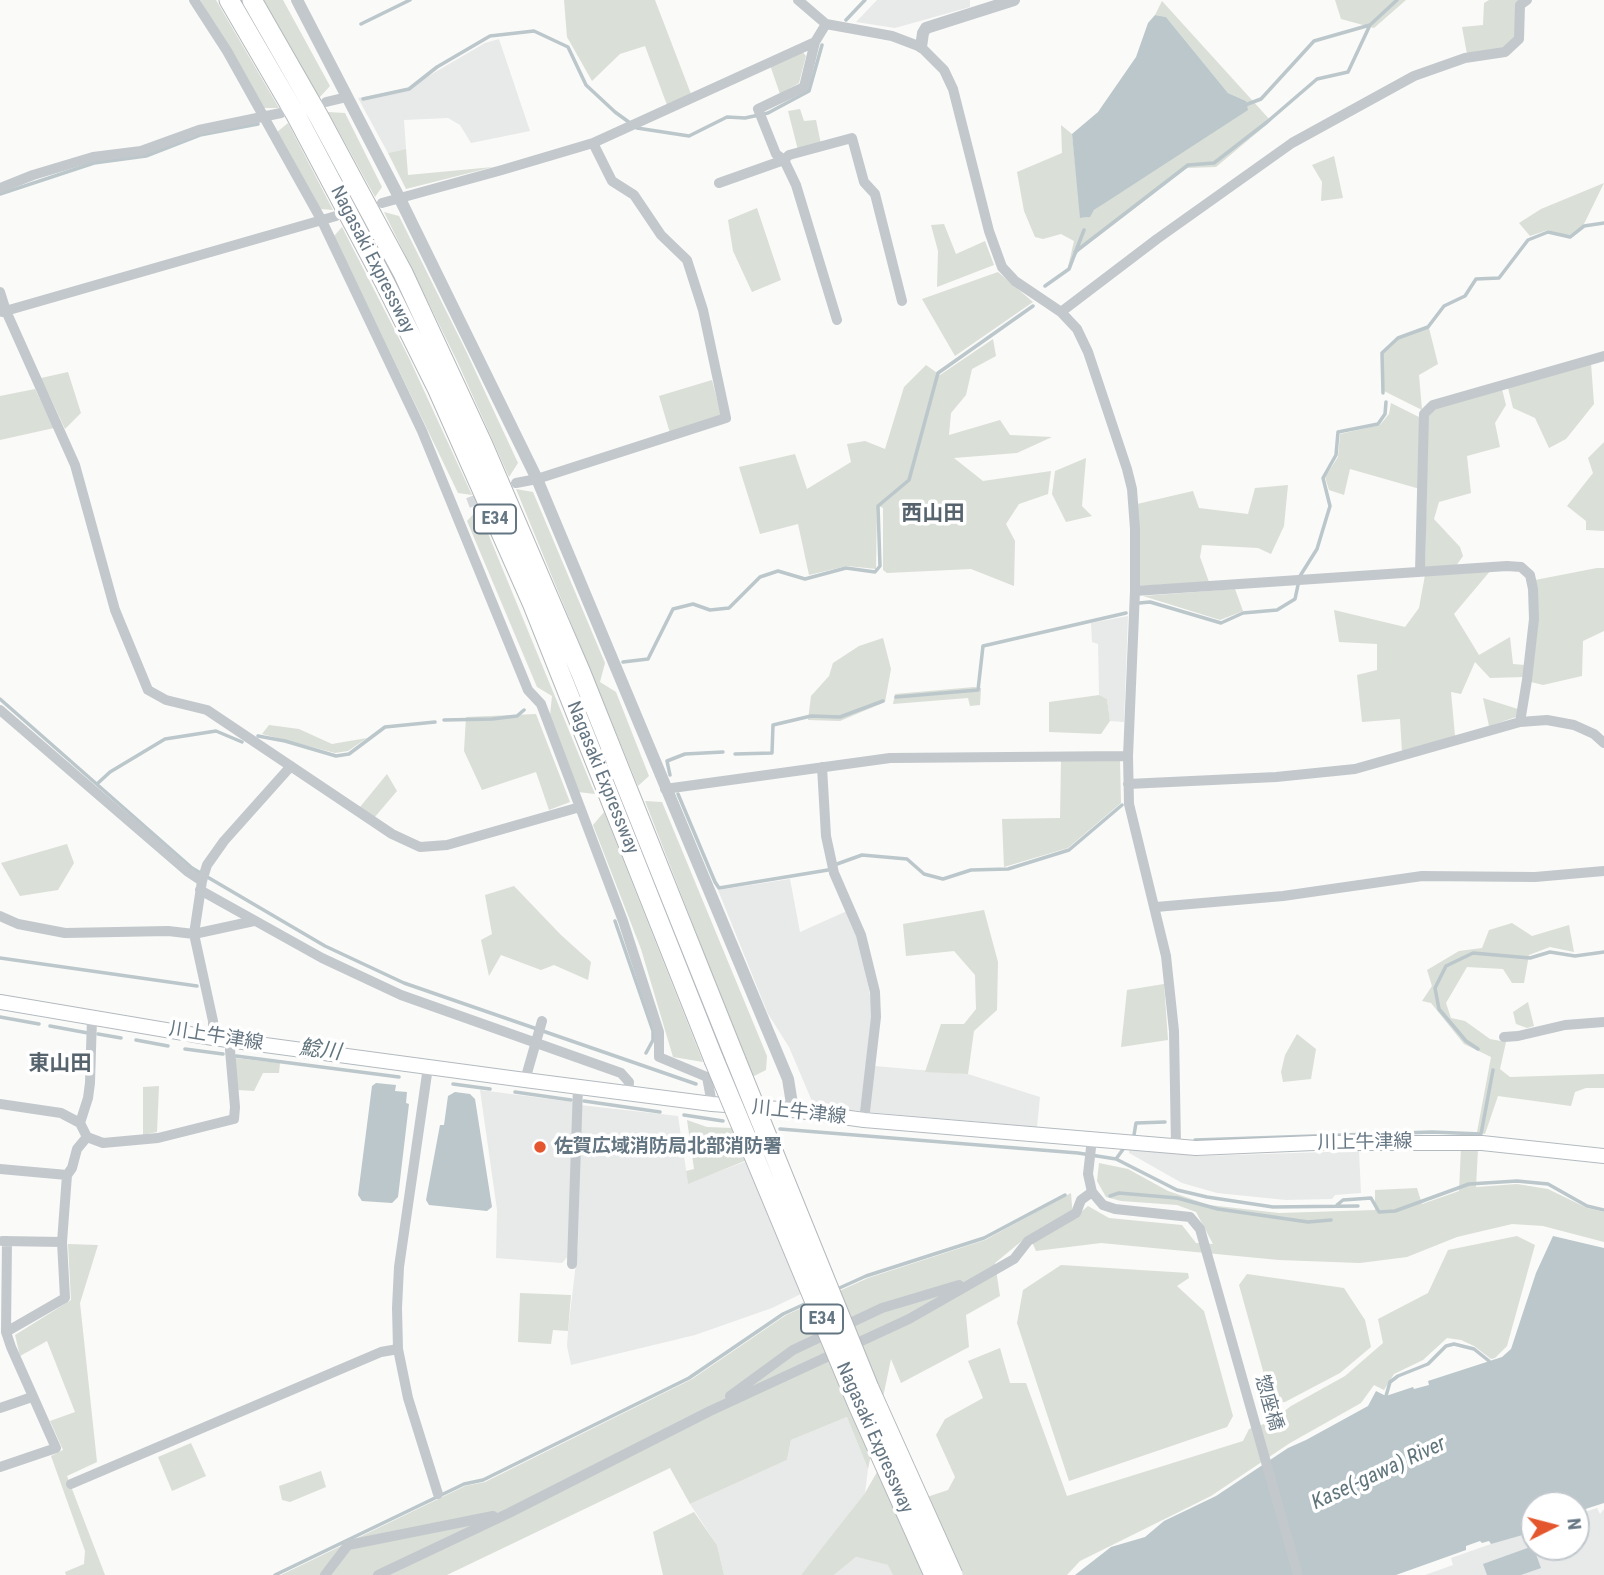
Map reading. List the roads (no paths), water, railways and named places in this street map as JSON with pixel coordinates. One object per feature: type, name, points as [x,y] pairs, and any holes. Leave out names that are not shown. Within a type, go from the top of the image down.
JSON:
[{"type":"highway","name":"Nagasaki Expressway","points":[[229,0],[296,114],[380,272],[437,388],[533,605],[714,1060],[858,1405],[934,1575]]},
{"type":"highway","name":"Nagasaki Expressway","points":[[252,0],[403,273],[483,445],[581,673],[869,1388],[953,1575]]},
{"type":"main road","name":"川上牛津線","points":[[0,1002],[213,1038],[628,1094],[1092,1142],[1196,1148],[1314,1143],[1482,1143],[1604,1156]]},
{"type":"street","points":[[194,0],[227,51],[322,221],[422,431],[528,690],[541,704],[580,807],[623,921],[659,1032],[659,1057],[707,1077],[712,1104]]},
{"type":"street","points":[[297,0],[399,197],[537,479],[788,1079],[793,1110]]},
{"type":"street","points":[[798,0],[826,24],[892,36],[921,47],[944,70],[953,89],[989,231],[1002,267],[1015,281],[1061,312],[1077,330],[1088,352],[1127,469],[1134,509],[1135,591],[1128,784],[1132,820],[1156,906],[1166,956],[1174,1031],[1176,1146]]},
{"type":"street","points":[[921,47],[926,28],[1014,0]]},
{"type":"street","points":[[1061,312],[1157,239],[1292,143],[1414,76],[1465,58],[1505,52],[1519,40],[1520,5],[1527,0]]},
{"type":"street","points":[[826,24],[814,42],[804,87],[760,114],[776,154],[784,160],[796,185],[837,320]]},
{"type":"street","points":[[382,203],[593,143],[814,42]]},
{"type":"street","points":[[326,102],[347,97]]},
{"type":"street","points":[[0,188],[93,157],[141,151],[199,130],[281,113]]},
{"type":"street","points":[[719,183],[784,160],[789,155],[852,138],[864,182],[875,194],[902,301]]},
{"type":"street","points":[[516,483],[537,479],[726,418],[703,310],[687,260],[661,235],[634,195],[612,181],[593,143]]},
{"type":"street","points":[[3,312],[336,216]]},
{"type":"street","points":[[0,292],[3,312],[75,464],[115,610],[148,690],[166,700],[207,710],[392,834],[420,847],[447,845],[580,807]]},
{"type":"street","points":[[1420,572],[1424,414],[1433,405],[1604,356]]},
{"type":"street","points":[[456,510],[468,503]]},
{"type":"street","points":[[1135,591],[1521,567],[1530,575],[1534,618],[1520,722]]},
{"type":"street","points":[[0,709],[201,886],[254,920],[322,958],[401,995],[621,1073],[629,1082],[628,1094]]},
{"type":"street","points":[[1128,784],[1276,777],[1355,769],[1520,722],[1547,720],[1599,731],[1604,743]]},
{"type":"street","points":[[665,789],[890,758],[1128,756]]},
{"type":"street","points":[[213,1038],[213,1021],[194,934],[207,865],[224,841],[291,766]]},
{"type":"street","points":[[822,767],[828,848],[834,873],[862,935],[875,992],[876,1017],[864,1120]]},
{"type":"street","points":[[1156,906],[1283,896],[1422,876],[1535,877],[1604,871]]},
{"type":"street","points":[[0,916],[18,924],[65,933],[168,931],[194,934],[254,920]]},
{"type":"street","points":[[80,1122],[89,1098],[92,1018]]},
{"type":"street","points":[[525,1080],[542,1021]]},
{"type":"street","points":[[1504,1037],[1565,1024],[1604,1022]]},
{"type":"street","points":[[0,1104],[61,1113],[80,1122],[87,1138],[103,1143],[158,1138],[234,1119],[230,1050],[232,1040]]},
{"type":"street","points":[[428,1067],[399,1267],[397,1308],[398,1349],[408,1398],[438,1494]]},
{"type":"street","points":[[572,1264],[578,1087]]},
{"type":"street","points":[[6,1332],[65,1298],[62,1242],[67,1175],[72,1168],[77,1149],[87,1138]]},
{"type":"street","points":[[378,1575],[509,1513],[710,1411],[909,1319],[1014,1259],[1028,1241],[1076,1213],[1081,1200],[1093,1192],[1088,1174],[1092,1142]]},
{"type":"street","points":[[0,1169],[67,1175]]},
{"type":"street","name":"惣座橋","points":[[1093,1192],[1103,1205],[1115,1209],[1191,1217],[1200,1229],[1298,1575]]},
{"type":"street","points":[[0,1467],[56,1448],[6,1332],[4,1241],[62,1242]]},
{"type":"street","points":[[710,1411],[793,1350],[882,1308],[975,1281]]},
{"type":"street","points":[[71,1484],[380,1352],[398,1349]]},
{"type":"street","points":[[0,1408],[32,1397]]},
{"type":"street","points":[[325,1575],[348,1545],[509,1513]]},
{"type":"water","points":[[1155,15],[1166,17],[1228,93],[1246,101],[1248,110],[1094,210],[1090,217],[1080,218],[1072,134],[1098,112],[1136,57],[1148,23]]},
{"type":"water","points":[[376,1083],[396,1085],[395,1091],[407,1092],[406,1103],[409,1104],[398,1197],[392,1203],[362,1201],[358,1195],[372,1086]]},
{"type":"water","points":[[455,1092],[470,1094],[475,1099],[492,1207],[487,1211],[429,1205],[426,1200],[440,1125],[444,1125],[448,1096]]},
{"type":"water","name":"Kase(-gawa) River","points":[[1553,1236],[1604,1248],[1604,1503],[1590,1508],[1590,1491],[1520,1491],[1520,1536],[1491,1544],[1489,1541],[1480,1541],[1466,1546],[1466,1550],[1396,1575],[1075,1575],[1111,1547],[1145,1537],[1164,1521],[1216,1496],[1288,1448],[1368,1406],[1376,1391],[1386,1396],[1429,1385],[1428,1381],[1502,1357],[1511,1349],[1536,1273]]},
{"type":"water","points":[[1520,1551],[1520,1561],[1538,1561],[1541,1568],[1521,1575],[1487,1575],[1483,1564]]},
{"type":"waterway","points":[[361,24],[410,0]]},
{"type":"waterway","points":[[846,20],[865,0]]},
{"type":"waterway","points":[[1245,105],[1261,99],[1314,41],[1370,25],[1397,0]]},
{"type":"waterway","points":[[1075,252],[1188,165],[1214,163],[1317,79],[1348,72],[1370,25]]},
{"type":"waterway","points":[[363,99],[409,89],[437,67],[490,36],[534,31],[568,47],[586,85],[637,128],[689,136],[727,117],[745,118],[768,113],[809,91],[822,45]]},
{"type":"waterway","points":[[0,194],[94,163],[146,156],[200,135],[258,124]]},
{"type":"waterway","points":[[1383,393],[1382,353],[1398,338],[1428,327],[1444,306],[1465,296],[1476,279],[1499,278],[1528,240],[1548,232],[1570,237],[1584,226],[1604,223]]},
{"type":"waterway","points":[[1045,286],[1069,269],[1084,230]]},
{"type":"waterway","points":[[623,662],[648,659],[673,609],[693,604],[710,610],[729,608],[760,577],[778,571],[805,579],[846,568],[875,572],[880,566],[878,506],[909,480],[938,373],[1033,306]]},
{"type":"waterway","points":[[1300,576],[1317,549],[1330,506],[1323,478],[1336,455],[1338,432],[1378,424],[1385,414],[1386,402]]},
{"type":"waterway","points":[[1139,603],[1150,602],[1221,623],[1243,613],[1277,610],[1295,599],[1298,585]]},
{"type":"waterway","points":[[896,697],[978,690],[983,646],[1126,613]]},
{"type":"waterway","points":[[0,699],[192,868],[325,946],[404,983],[696,1084]]},
{"type":"waterway","points":[[735,754],[772,753],[773,725],[811,716],[840,717],[883,701]]},
{"type":"waterway","points":[[444,720],[517,716],[524,710]]},
{"type":"waterway","points":[[258,736],[336,756],[349,754],[385,727],[435,722]]},
{"type":"waterway","points":[[97,784],[110,772],[165,739],[216,731],[242,742]]},
{"type":"waterway","points":[[670,775],[667,761],[685,754],[723,752]]},
{"type":"waterway","points":[[678,794],[719,888],[828,870]]},
{"type":"waterway","points":[[837,864],[862,855],[907,859],[924,874],[943,879],[971,870],[1008,869],[1069,850],[1122,805]]},
{"type":"waterway","points":[[615,921],[653,1031],[653,1040],[646,1053]]},
{"type":"waterway","points":[[1478,1049],[1466,1041],[1439,1009],[1435,988],[1446,966],[1473,953],[1530,958],[1550,952],[1575,956],[1604,952]]},
{"type":"waterway","points":[[0,958],[197,986]]},
{"type":"waterway","name":"鯰川","points":[[0,1017],[39,1024]]},
{"type":"waterway","name":"鯰川","points":[[50,1026],[88,1033]]},
{"type":"waterway","name":"鯰川","points":[[98,1034],[121,1038]]},
{"type":"waterway","name":"鯰川","points":[[136,1040],[168,1046]]},
{"type":"waterway","name":"鯰川","points":[[185,1049],[223,1054]]},
{"type":"waterway","name":"鯰川","points":[[236,1056],[399,1077]]},
{"type":"waterway","points":[[1195,1140],[1432,1132],[1481,1134],[1493,1070]]},
{"type":"waterway","name":"鯰川","points":[[453,1084],[490,1089]]},
{"type":"waterway","name":"鯰川","points":[[515,1092],[571,1100]]},
{"type":"waterway","name":"鯰川","points":[[584,1101],[660,1112]]},
{"type":"waterway","name":"鯰川","points":[[684,1115],[723,1121]]},
{"type":"waterway","points":[[1134,1135],[1136,1123],[1165,1122]]},
{"type":"waterway","points":[[780,1129],[1078,1153],[1116,1159],[1177,1190],[1207,1197],[1273,1207],[1358,1206]]},
{"type":"waterway","points":[[1116,1159],[1124,1148]]},
{"type":"waterway","points":[[1337,1205],[1343,1200],[1371,1198],[1379,1212],[1395,1211],[1469,1184],[1517,1181],[1548,1184],[1587,1206],[1604,1210]]},
{"type":"waterway","points":[[1110,1196],[1119,1193],[1177,1198],[1218,1209],[1308,1222],[1331,1220]]},
{"type":"waterway","points":[[835,1290],[866,1276],[984,1238],[1065,1195]]},
{"type":"waterway","points":[[275,1575],[464,1484],[483,1480],[689,1378],[783,1314],[809,1302]]},
{"type":"waterway","points":[[1386,1396],[1390,1382],[1428,1364],[1446,1346],[1454,1344],[1474,1349],[1489,1361]]},
{"type":"tunnel","points":[[468,503],[488,495]]},
{"type":"place","name":"佐賀広域消防局北部消防署","points":[[540,1147]]},
{"type":"district","name":"西山田","points":[[933,515]]},
{"type":"district","name":"東山田","points":[[60,1065]]}]
